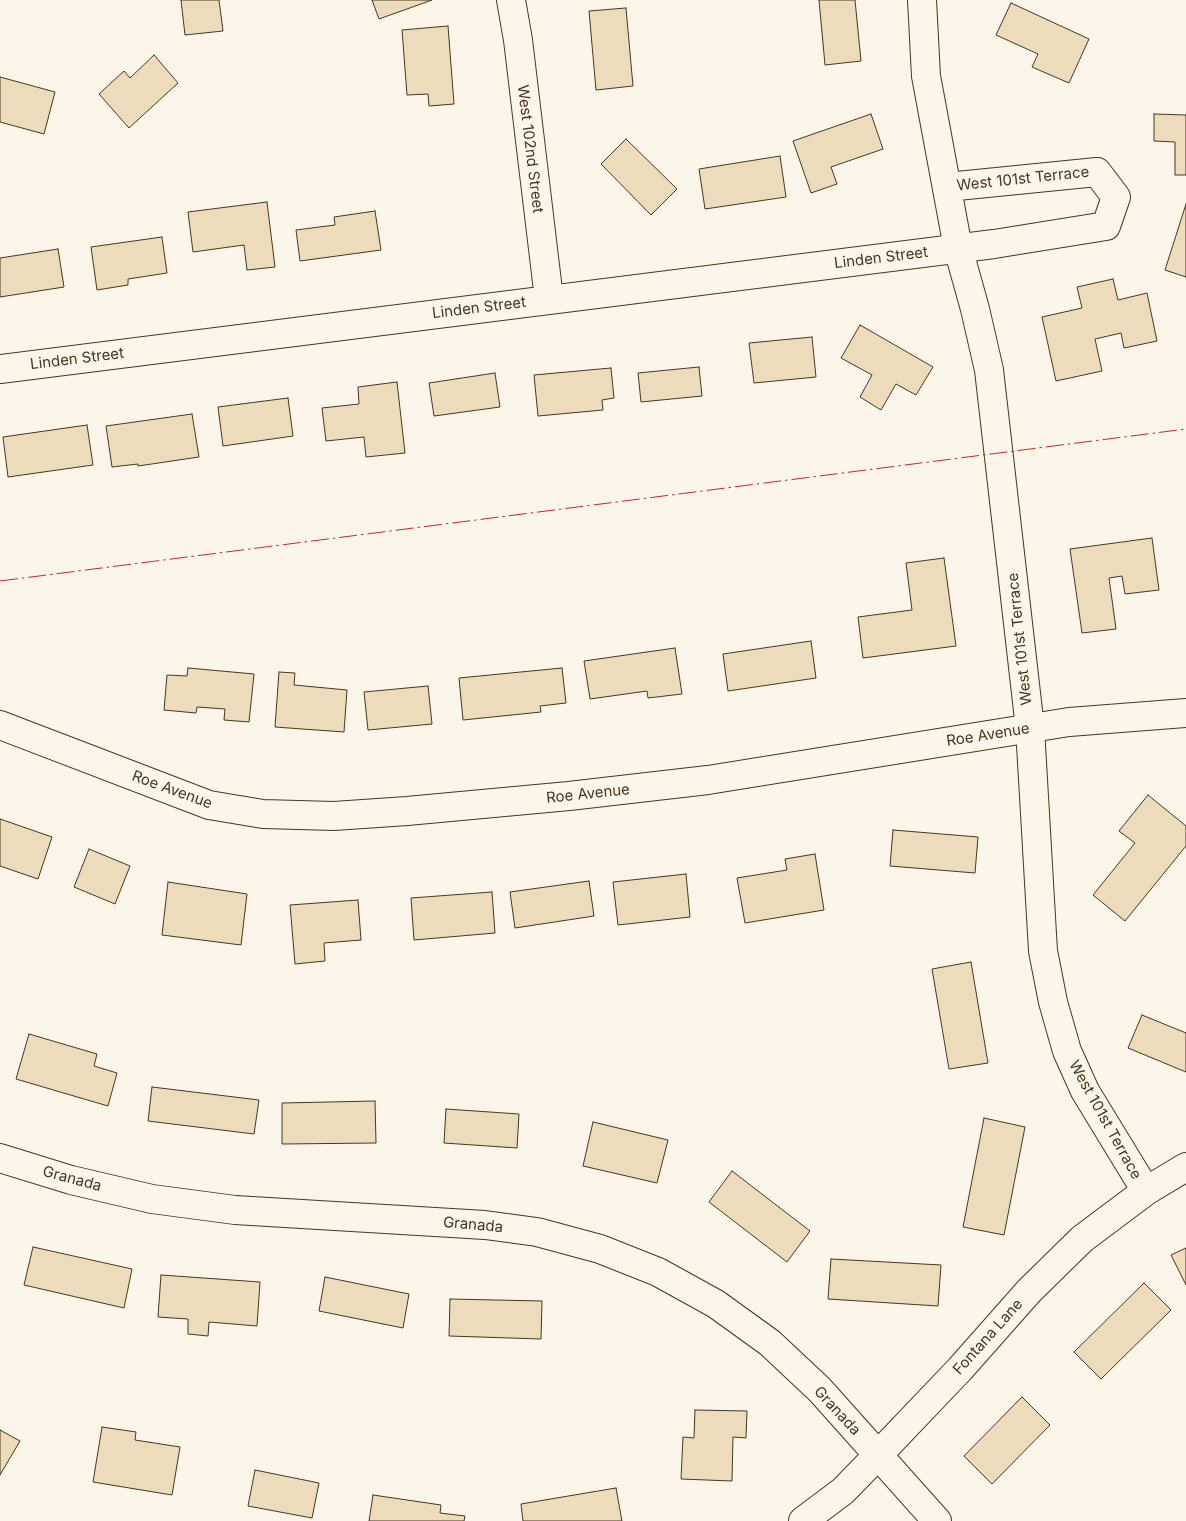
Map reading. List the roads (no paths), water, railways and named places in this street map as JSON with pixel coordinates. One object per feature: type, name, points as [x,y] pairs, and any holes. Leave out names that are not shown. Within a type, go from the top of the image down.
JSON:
[{"type":"street","name":"West 102nd Street","points":[[511,0],[518,40],[549,299]]},
{"type":"street","name":"West 101st Terrace","points":[[922,0],[926,76],[958,248],[989,370],[1030,728],[1043,951],[1052,1002],[1067,1051],[1085,1091],[1146,1191]]},
{"type":"street","name":"West 101st Terrace","points":[[947,187],[1097,172],[1116,197],[1106,226],[958,248]]},
{"type":"street","name":"Linden Street","points":[[0,369],[958,248]]},
{"type":"street","name":"Roe Avenue","points":[[0,725],[209,805],[263,814],[334,816],[569,796],[698,781],[1069,722],[1186,712]]},
{"type":"street","name":"Granada","points":[[0,1158],[71,1180],[152,1199],[235,1210],[485,1225],[537,1232],[600,1249],[658,1272],[691,1290],[716,1304],[770,1343],[820,1390],[937,1521]]},
{"type":"street","name":"Fontana Lane","points":[[803,1521],[843,1491],[960,1369],[1029,1291],[1082,1239],[1146,1191],[1186,1167]]}]
